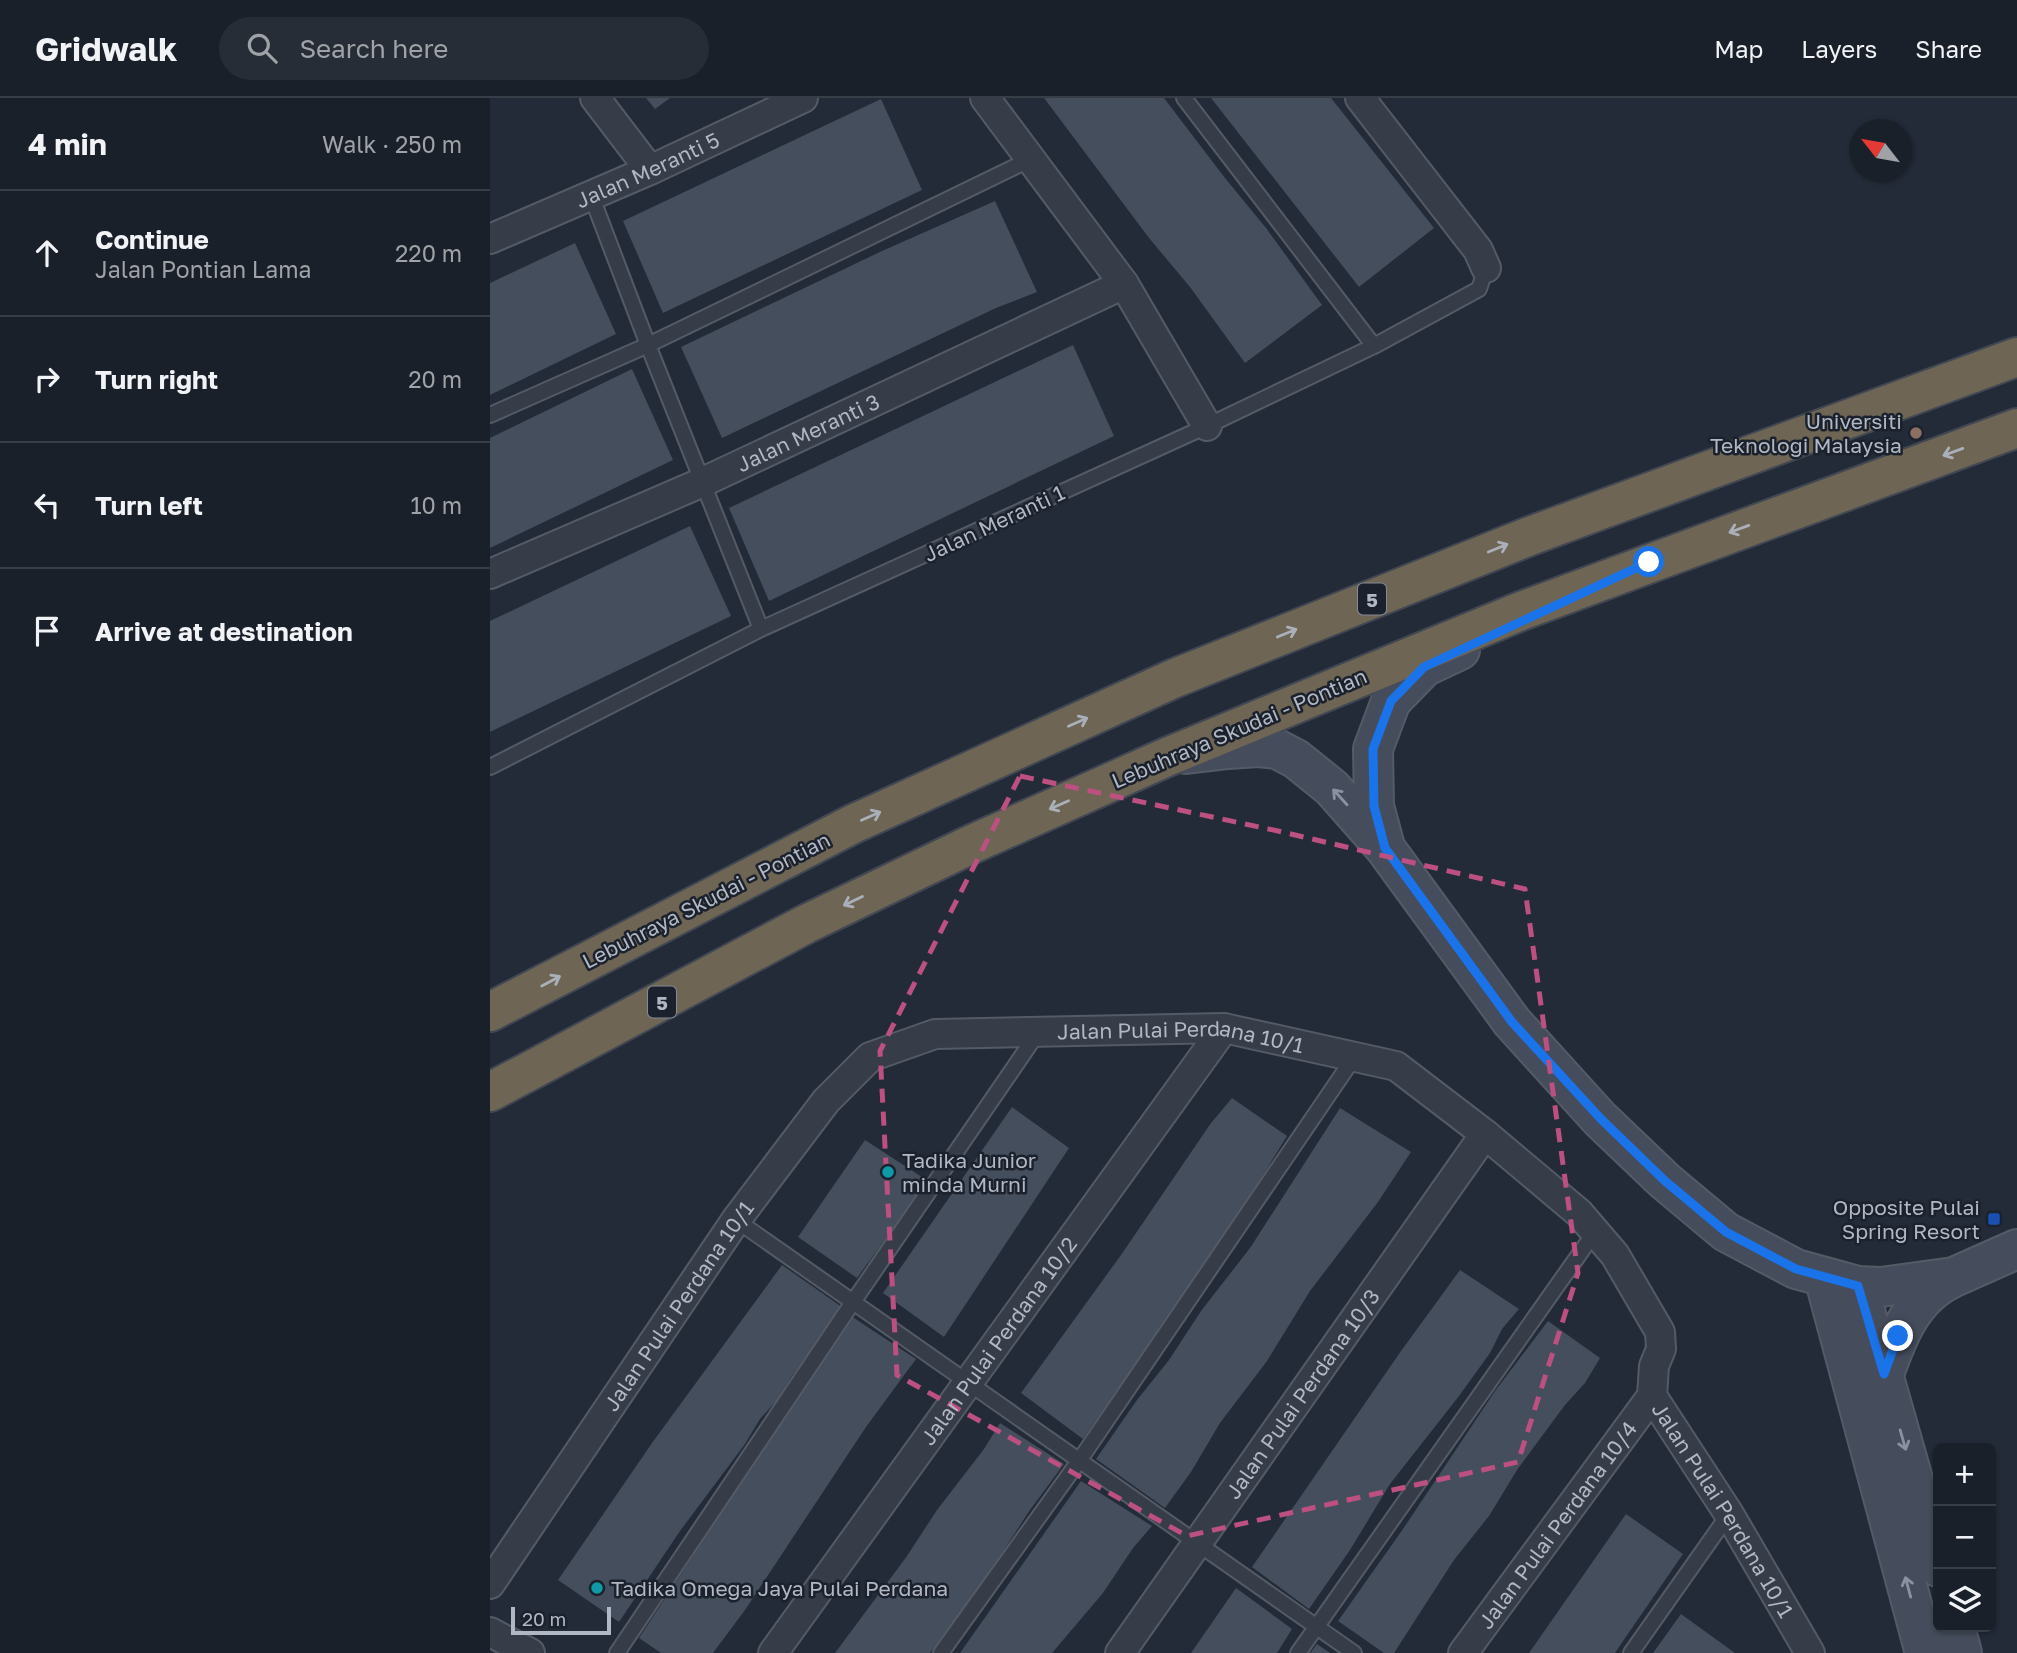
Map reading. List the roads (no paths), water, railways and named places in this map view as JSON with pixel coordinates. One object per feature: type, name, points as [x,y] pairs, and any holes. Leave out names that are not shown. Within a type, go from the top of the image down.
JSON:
[{"type":"highway","name":"Lebuhraya Skudai - Pontian","points":[[490,1012],[853,824],[1175,678],[1530,536],[2017,357]]},
{"type":"highway","name":"Lebuhraya Skudai - Pontian","points":[[499,1079],[970,845],[1167,757],[1521,611],[2017,428]]},
{"type":"street","points":[[595,98],[650,170]]},
{"type":"street","points":[[985,98],[1125,284],[1207,426]]},
{"type":"street","points":[[1360,98],[1478,250],[1486,268]]},
{"type":"street","name":"Jalan Meranti 5","points":[[490,239],[650,170],[799,99]]},
{"type":"street","name":"Jalan Meranti 3","points":[[490,574],[703,482],[1125,284]]},
{"type":"street","points":[[1385,848],[1374,806],[1373,749],[1391,701],[1424,667],[1649,562]]},
{"type":"street","points":[[1167,757],[1228,748],[1258,747],[1277,750],[1296,759],[1332,788],[1385,848],[1512,1022],[1601,1119],[1665,1181],[1782,1279],[1844,1352]]},
{"type":"street","name":"Jalan Pulai Perdana 10/1","points":[[490,1584],[736,1220],[826,1101],[870,1057],[935,1034],[1224,1028],[1396,1066],[1485,1134],[1580,1213],[1615,1255],[1660,1332],[1661,1349],[1654,1366],[1652,1396],[1729,1514],[1807,1652]]},
{"type":"street","name":"Jalan Pulai Perdana 10/2","points":[[773,1653],[1224,1028]]},
{"type":"street","points":[[490,1112],[499,1079]]},
{"type":"street","name":"Jalan Pulai Perdana 10/3","points":[[1120,1653],[1485,1134]]},
{"type":"street","points":[[1726,1232],[1796,1269],[1841,1281],[1881,1287],[1954,1277]]},
{"type":"street","points":[[1884,1374],[1906,1320],[1926,1295],[1954,1277],[2017,1249]]},
{"type":"street","points":[[1841,1281],[1844,1352],[1925,1653]]},
{"type":"street","points":[[1841,1281],[1884,1374],[1933,1549]]},
{"type":"street","name":"Jalan Pulai Perdana 10/4","points":[[1463,1653],[1652,1396]]},
{"type":"street","points":[[490,1632],[530,1653]]},
{"type":"street","points":[[1956,1632],[1962,1653]]},
{"type":"lane","points":[[1184,98],[1374,346]]},
{"type":"lane","points":[[490,415],[648,345],[1031,159]]},
{"type":"lane","points":[[591,195],[761,629]]},
{"type":"lane","name":"Jalan Meranti 1","points":[[490,767],[761,629],[1207,426],[1374,346],[1479,289],[1486,268]]},
{"type":"lane","points":[[617,1653],[1040,1030]]},
{"type":"lane","points":[[941,1653],[1079,1461],[1355,1056]]},
{"type":"lane","points":[[736,1220],[1354,1653]]},
{"type":"lane","points":[[1298,1653],[1595,1232]]},
{"type":"lane","points":[[1631,1653],[1729,1514]]},
{"type":"place","name":"Universiti Teknologi Malaysia","points":[[1916,433]]},
{"type":"place","name":"Tadika Junior minda Murni","points":[[888,1172]]},
{"type":"place","name":"Opposite Pulai Spring Resort","points":[[1994,1219]]},
{"type":"place","name":"Tadika Omega Jaya Pulai Perdana","points":[[597,1588]]}]
